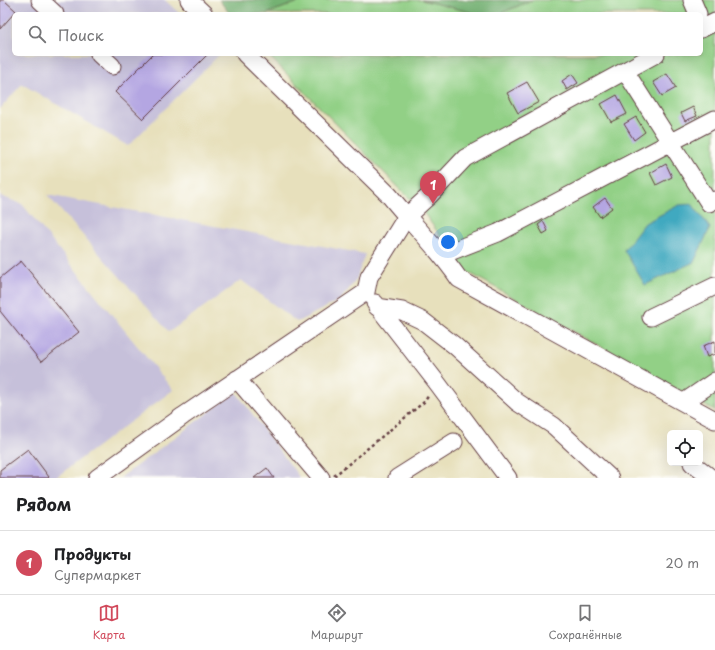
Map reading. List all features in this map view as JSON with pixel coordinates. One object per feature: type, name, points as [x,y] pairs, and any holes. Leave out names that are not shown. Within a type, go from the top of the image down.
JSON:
[{"type":"street","points":[[189,0],[202,12]]},
{"type":"street","points":[[692,0],[698,12]]},
{"type":"street","points":[[101,56],[112,66]]},
{"type":"street","points":[[247,56],[390,196],[406,216],[442,255],[459,279],[715,420]]},
{"type":"street","points":[[97,478],[183,416],[366,292],[369,277],[406,216],[465,158],[652,56]]},
{"type":"street","points":[[625,71],[708,204],[715,200]]},
{"type":"street","points":[[442,255],[498,233],[715,119]]},
{"type":"street","points":[[650,317],[715,286]]},
{"type":"street","points":[[366,292],[438,384],[508,478]]},
{"type":"street","points":[[377,307],[402,311],[423,321],[454,345],[517,402],[554,426],[610,478]]},
{"type":"street","points":[[237,379],[321,478]]},
{"type":"street","points":[[684,402],[715,381]]},
{"type":"street","points":[[397,478],[454,442]]},
{"type":"street","points":[[696,466],[711,478]]},
{"type":"path","points":[[331,478],[424,402],[438,384]]},
{"type":"shaded area","points":[[0,0],[165,0],[178,12],[12,12],[12,56],[218,56],[128,146],[22,84],[0,109]]},
{"type":"shaded area","points":[[47,195],[365,254],[356,280],[340,300],[297,322],[241,280],[169,332]]},
{"type":"shaded area","points":[[0,196],[22,204],[173,390],[55,478],[0,478]]},
{"type":"shaded area","points":[[236,392],[300,478],[120,478]]},
{"type":"green space","points":[[219,0],[304,0],[271,12],[228,12]]},
{"type":"green space","points":[[304,0],[422,0],[469,12],[271,12]]},
{"type":"green space","points":[[422,0],[532,0],[504,12],[469,12]]},
{"type":"green space","points":[[532,0],[715,0],[715,411],[466,271],[423,212],[269,56],[703,56],[703,12],[504,12]]},
{"type":"water","points":[[692,204],[710,228],[694,262],[645,285],[624,250],[645,223],[679,205]]},
{"type":"building","points":[[0,0],[4,0],[16,11],[12,12],[12,16],[0,29]]},
{"type":"building","points":[[151,56],[206,56],[143,119],[115,92]]},
{"type":"building","points":[[572,74],[578,83],[567,90],[562,81]]},
{"type":"building","points":[[667,74],[676,88],[662,96],[653,82]]},
{"type":"building","points":[[527,82],[539,102],[518,113],[507,93]]},
{"type":"building","points":[[617,95],[627,114],[611,122],[601,104]]},
{"type":"building","points":[[693,107],[697,116],[685,121],[681,113]]},
{"type":"building","points":[[636,117],[645,132],[634,140],[624,124]]},
{"type":"building","points":[[666,164],[672,177],[656,185],[650,173]]},
{"type":"building","points":[[605,198],[612,208],[600,217],[593,207]]},
{"type":"building","points":[[543,221],[548,231],[543,234],[538,225]]},
{"type":"building","points":[[21,261],[79,332],[41,362],[0,311],[0,278]]},
{"type":"building","points":[[715,341],[715,354],[707,357],[703,346]]},
{"type":"building","points":[[28,449],[49,477],[0,478],[0,470]]},
{"type":"building","points":[[267,468],[274,478],[254,478]]},
{"type":"place","name":"Продукты","points":[[433,204]]}]
